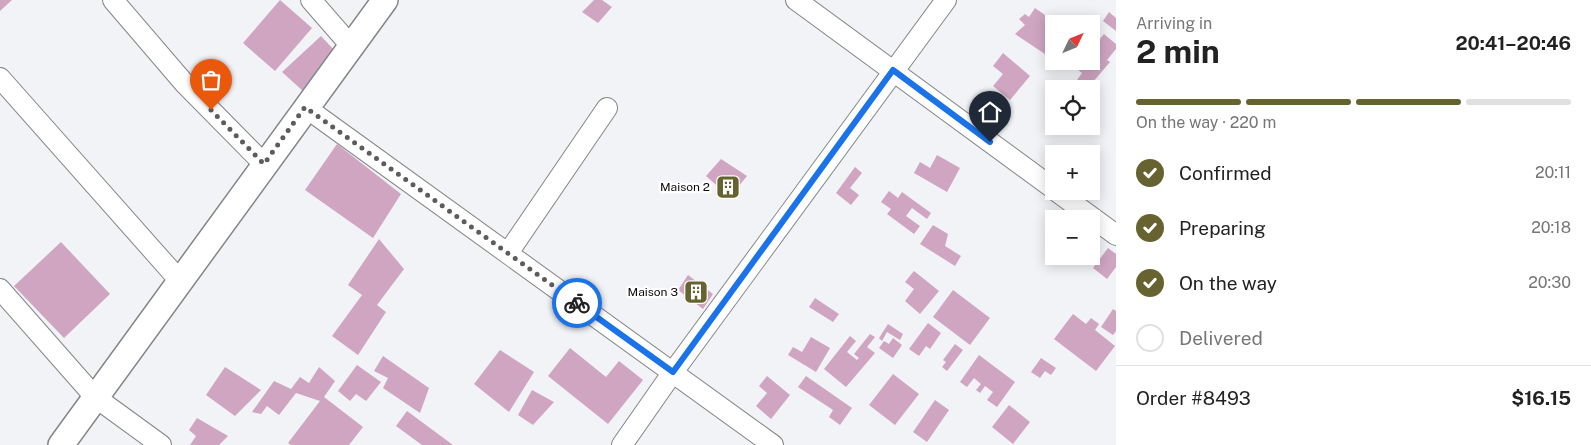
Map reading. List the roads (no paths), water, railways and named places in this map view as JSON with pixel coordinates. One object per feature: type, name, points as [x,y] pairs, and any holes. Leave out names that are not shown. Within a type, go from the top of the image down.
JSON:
[{"type":"street","points":[[113,0],[185,84],[264,164]]},
{"type":"street","points":[[310,0],[351,46]]},
{"type":"street","points":[[61,445],[305,107],[385,0]]},
{"type":"street","points":[[796,0],[1045,183]]},
{"type":"street","points":[[622,445],[673,372],[946,0]]},
{"type":"street","points":[[0,78],[180,281]]},
{"type":"street","points":[[305,107],[773,445]]},
{"type":"street","points":[[508,253],[607,108]]},
{"type":"street","points":[[1068,200],[1116,236]]},
{"type":"street","points":[[0,289],[95,397],[161,445]]},
{"type":"place","name":"Maison 2","points":[[728,187]]},
{"type":"place","name":"Maison 3","points":[[696,292]]}]
